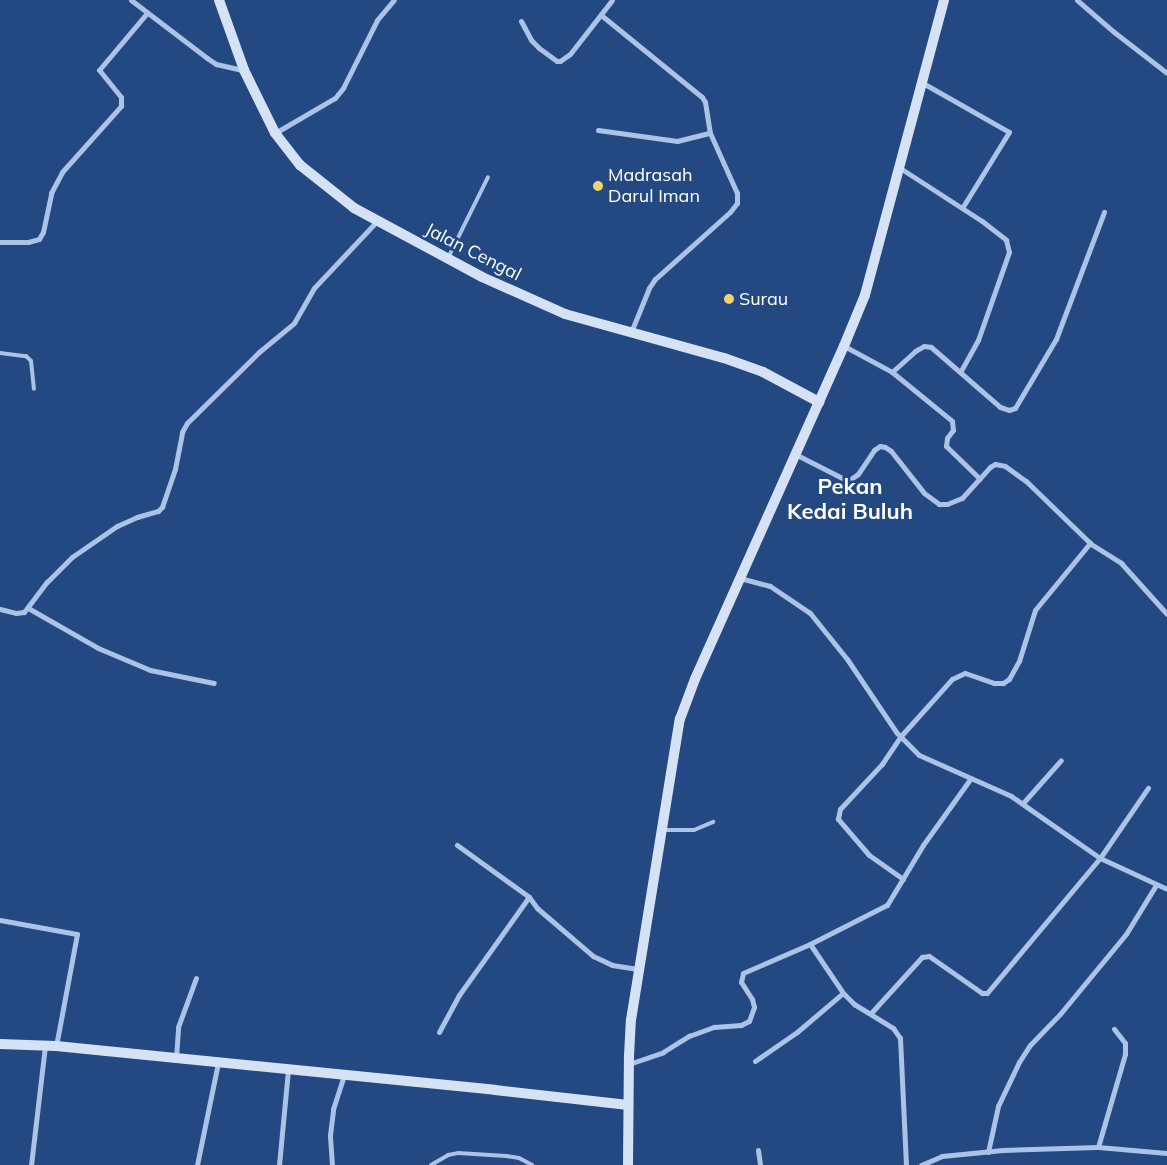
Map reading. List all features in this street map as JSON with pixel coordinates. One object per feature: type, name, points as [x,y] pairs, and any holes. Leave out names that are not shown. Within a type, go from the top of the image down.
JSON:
[{"type":"street","points":[[131,0],[216,64],[244,70]]},
{"type":"street","name":"Jalan Cengal","points":[[218,0],[244,70],[274,133],[300,165],[348,203],[482,278],[565,314],[724,358],[763,372],[819,402]]},
{"type":"street","points":[[274,133],[335,98],[343,88],[371,31],[394,0]]},
{"type":"street","points":[[521,22],[531,40],[539,48],[557,61],[560,61],[570,54],[612,0]]},
{"type":"street","points":[[628,1165],[629,1064],[638,969],[680,719],[740,578],[844,346],[873,270],[944,0]]},
{"type":"street","points":[[1077,0],[1114,32],[1167,73]]},
{"type":"street","points":[[0,242],[28,242],[39,239],[43,232],[51,193],[62,172],[121,106],[121,97],[99,70],[147,13]]},
{"type":"street","points":[[601,15],[702,97],[705,102],[710,133],[737,193],[737,203],[730,212],[655,279],[649,288],[631,332]]},
{"type":"street","points":[[921,82],[1009,132],[962,208]]},
{"type":"street","points":[[598,130],[676,141],[710,133]]},
{"type":"street","points":[[900,168],[962,208],[1006,240],[1008,252],[978,340],[962,371]]},
{"type":"street","points":[[892,372],[924,346],[931,347],[962,371],[1000,407],[1009,410],[1015,408],[1056,339],[1104,212]]},
{"type":"street","points":[[0,610],[20,614],[28,608],[47,582],[72,557],[117,526],[137,517],[158,512],[162,507],[175,469],[182,432],[187,422],[259,352],[294,323],[314,288],[378,221]]},
{"type":"street","points":[[844,346],[892,372],[952,421],[953,430],[947,438],[946,446],[980,479]]},
{"type":"street","points":[[795,453],[848,481],[858,474],[874,450],[880,446],[885,447],[924,493],[939,504],[956,501],[995,464],[1005,466],[1026,481],[1090,543],[1121,563],[1167,614]]},
{"type":"street","points":[[904,879],[869,855],[842,824],[838,815],[840,809],[882,764],[900,737],[958,675],[972,674],[994,683],[1009,679],[1019,661],[1035,610],[1090,543]]},
{"type":"street","points":[[740,578],[770,586],[810,612],[847,659],[900,737],[919,755],[1024,803],[1100,858],[1167,889]]},
{"type":"street","points":[[28,608],[98,648],[150,670],[214,683]]},
{"type":"street","points":[[1024,803],[1061,760]]},
{"type":"street","points":[[629,1064],[663,1052],[689,1036],[714,1027],[741,1025],[749,1021],[754,1007],[752,999],[741,982],[743,973],[810,944],[881,909],[892,899],[923,845],[971,778]]},
{"type":"street","points":[[871,1013],[922,957],[929,956],[982,993],[987,993],[1100,858],[1148,788]]},
{"type":"street","points":[[457,844],[529,897],[537,908],[593,956],[612,965],[638,969]]},
{"type":"street","points":[[988,1152],[998,1106],[1019,1062],[1030,1045],[1060,1014],[1126,934],[1156,885]]},
{"type":"street","points":[[439,1032],[459,995],[529,897]]},
{"type":"street","points":[[0,920],[77,934],[56,1046]]},
{"type":"street","points":[[810,944],[843,993],[854,1004],[893,1028],[900,1038],[906,1165]]},
{"type":"street","points":[[176,1059],[178,1027],[196,978]]},
{"type":"street","points":[[755,1061],[797,1032],[843,993]]},
{"type":"street","points":[[1098,1147],[1125,1054],[1125,1043],[1114,1029]]},
{"type":"street","points":[[0,1044],[56,1046],[628,1105]]},
{"type":"street","points":[[32,1165],[45,1046]]},
{"type":"street","points":[[197,1165],[218,1063]]},
{"type":"street","points":[[279,1165],[288,1070]]},
{"type":"street","points":[[332,1165],[330,1135],[333,1109],[344,1075]]},
{"type":"street","points":[[921,1165],[942,1156],[988,1152],[1098,1147],[1167,1153]]},
{"type":"street","points":[[758,1150],[760,1165]]},
{"type":"lane","points":[[448,258],[488,177]]},
{"type":"lane","points":[[0,353],[26,356],[31,361],[34,389]]},
{"type":"lane","points":[[661,830],[694,830],[713,822]]},
{"type":"lane","points":[[431,1165],[448,1155],[458,1153],[520,1158],[532,1165]]},
{"type":"place","name":"Madrasah Darul Iman","points":[[598,186]]},
{"type":"place","name":"Surau","points":[[729,299]]},
{"type":"district","name":"Pekan Kedai Buluh","points":[[850,498]]}]
